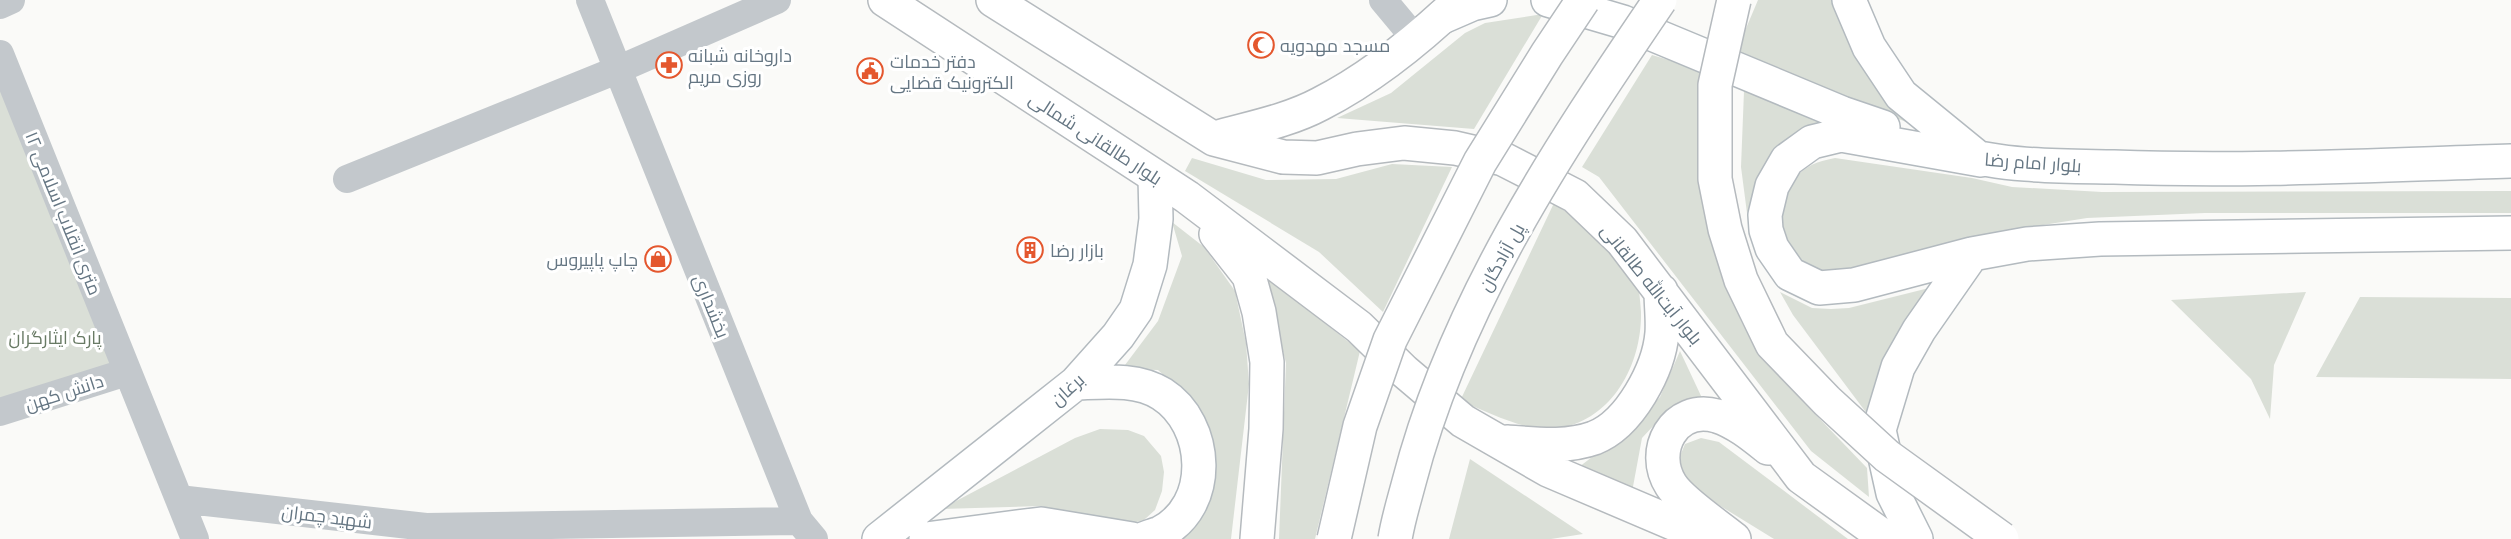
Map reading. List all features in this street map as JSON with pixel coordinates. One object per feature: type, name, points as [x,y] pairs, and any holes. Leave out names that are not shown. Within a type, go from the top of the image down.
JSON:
[{"type":"main road","name":"بلوار طالقانی شمالی","points":[[885,0],[1187,197]]},
{"type":"main road","points":[[993,0],[1214,139],[1270,123],[1319,105],[1377,68],[1451,8],[1490,0]]},
{"type":"main road","name":"بلوار امام رضا","points":[[1548,0],[1623,22],[1842,113],[1981,159],[2077,166],[2211,170],[2511,161]]},
{"type":"main road","points":[[1334,539],[1360,426],[1390,340],[1480,162],[1583,0]]},
{"type":"main road","name":"پل آزادگان","points":[[1395,539],[1423,433],[1451,357],[1490,271],[1585,111],[1660,0]]},
{"type":"main road","points":[[1734,0],[1715,85],[1715,179],[1725,229],[1741,280],[1772,344],[1827,401],[1887,456],[2002,539]]},
{"type":"main road","points":[[1849,0],[1869,47],[1901,95],[1981,159]]},
{"type":"main road","points":[[1981,159],[1841,135],[1826,137],[1800,149],[1787,160],[1772,186],[1765,215],[1766,230],[1772,248],[1780,263],[1790,274],[1819,288],[1854,285],[1972,254],[2026,244],[2100,239],[2511,232]]},
{"type":"main road","name":"بلوار آیت‌الله طالقانی","points":[[1214,139],[1283,157],[1317,158],[1356,149],[1404,143],[1455,148],[1503,159],[1575,196],[1622,241],[1801,477],[1887,539]]},
{"type":"main road","name":"برغان","points":[[879,539],[1076,383],[1118,336],[1136,310],[1150,265],[1156,219],[1155,177]]},
{"type":"main road","points":[[1187,197],[1359,327],[1404,371],[1463,422],[1548,470],[1710,539]]},
{"type":"main road","points":[[1187,197],[1249,276],[1259,312],[1267,362],[1266,429],[1257,539]]},
{"type":"main road","points":[[1916,539],[1893,493],[1879,430],[1898,367],[1919,330],[1972,254]]},
{"type":"main road","points":[[1499,442],[1558,446],[1595,437],[1621,418],[1638,399],[1656,362],[1662,332],[1661,291]]},
{"type":"main road","points":[[1076,383],[1118,382],[1154,390],[1173,403],[1183,414],[1197,440],[1199,469],[1197,485],[1184,512],[1161,532],[1143,539]]},
{"type":"main road","points":[[1734,539],[1672,487],[1661,466],[1666,436],[1681,420],[1697,415],[1717,416],[1746,430],[1801,477]]},
{"type":"main road","points":[[926,539],[1041,524],[1132,539]]},
{"type":"street","points":[[0,5],[12,0]]},
{"type":"street","name":"بخشداری","points":[[591,0],[617,70],[807,530]]},
{"type":"street","points":[[347,179],[617,70],[777,0]]},
{"type":"street","points":[[1383,0],[1408,30]]},
{"type":"street","name":"۱۲ متری انقلاب اسلامی","points":[[0,54],[195,539]]},
{"type":"street","name":"دانش کهن","points":[[0,412],[128,372]]},
{"type":"street","name":"شهید چمران","points":[[178,499],[426,527],[807,530]]},
{"type":"green space","points":[[1758,0],[1833,0],[1911,124],[1736,52]]},
{"type":"green space","points":[[1543,14],[1474,129],[1337,118],[1391,93],[1465,33],[1485,23]]},
{"type":"green space","name":"پارک ایثارگران","points":[[0,54],[127,372],[0,412]]},
{"type":"green space","points":[[1652,55],[1702,70],[1697,98],[1697,144],[1701,180],[1724,280],[1742,323],[1762,359],[1867,468],[1869,497],[1811,451],[1599,177],[1582,167]]},
{"type":"green space","points":[[1744,91],[1831,124],[1769,162],[1747,213],[1741,167]]},
{"type":"green space","points":[[1192,158],[1266,180],[1336,179],[1392,164],[1452,167],[1383,312],[1319,252],[1185,171]]},
{"type":"green space","points":[[1835,158],[1972,178],[2012,187],[2102,192],[2511,191],[2511,213],[2205,213],[2087,218],[1999,232],[1822,279],[1788,257],[1777,214],[1787,192],[1803,170]]},
{"type":"green space","points":[[1554,203],[1615,249],[1631,268],[1639,289],[1641,312],[1640,331],[1630,368],[1610,400],[1596,413],[1579,422],[1560,428],[1547,429],[1509,421],[1460,401]]},
{"type":"green space","points":[[1172,222],[1204,247],[1235,291],[1246,343],[1249,384],[1231,539],[1176,539],[1192,401],[1158,370],[1122,369],[1158,321],[1182,256]]},
{"type":"green space","points":[[1263,274],[1360,351],[1315,539],[1279,539],[1286,363]]},
{"type":"green space","points":[[1941,285],[1871,419],[1793,315],[1780,292],[1812,308],[1831,309],[1849,308]]},
{"type":"green space","points":[[2306,292],[2274,365],[2270,419],[2251,379],[2171,300]]},
{"type":"green space","points":[[2360,297],[2511,298],[2511,379],[2316,377]]},
{"type":"green space","points":[[1680,351],[1702,398],[1671,407],[1642,438],[1632,492],[1579,467],[1626,431],[1660,397]]},
{"type":"green space","points":[[1100,429],[1128,430],[1144,436],[1161,456],[1164,472],[1162,491],[1155,510],[1144,520],[1118,527],[1041,506],[941,509],[1075,438]]},
{"type":"green space","points":[[1701,438],[1719,442],[1848,539],[1774,539],[1696,491],[1685,480],[1678,461],[1685,444]]},
{"type":"green space","points":[[1470,459],[1583,534],[1551,539],[1449,539]]},
{"type":"place","name":"مسجد مهدویه","points":[[1261,45]]},
{"type":"place","name":"داروخانه شبانه روزی مریم","points":[[669,65]]},
{"type":"place","name":"دفتر خدمات الکترونیک قضایی","points":[[870,71]]},
{"type":"place","name":"بازار رضا","points":[[1030,250]]},
{"type":"place","name":"چاپ پاپیروس","points":[[658,259]]}]
